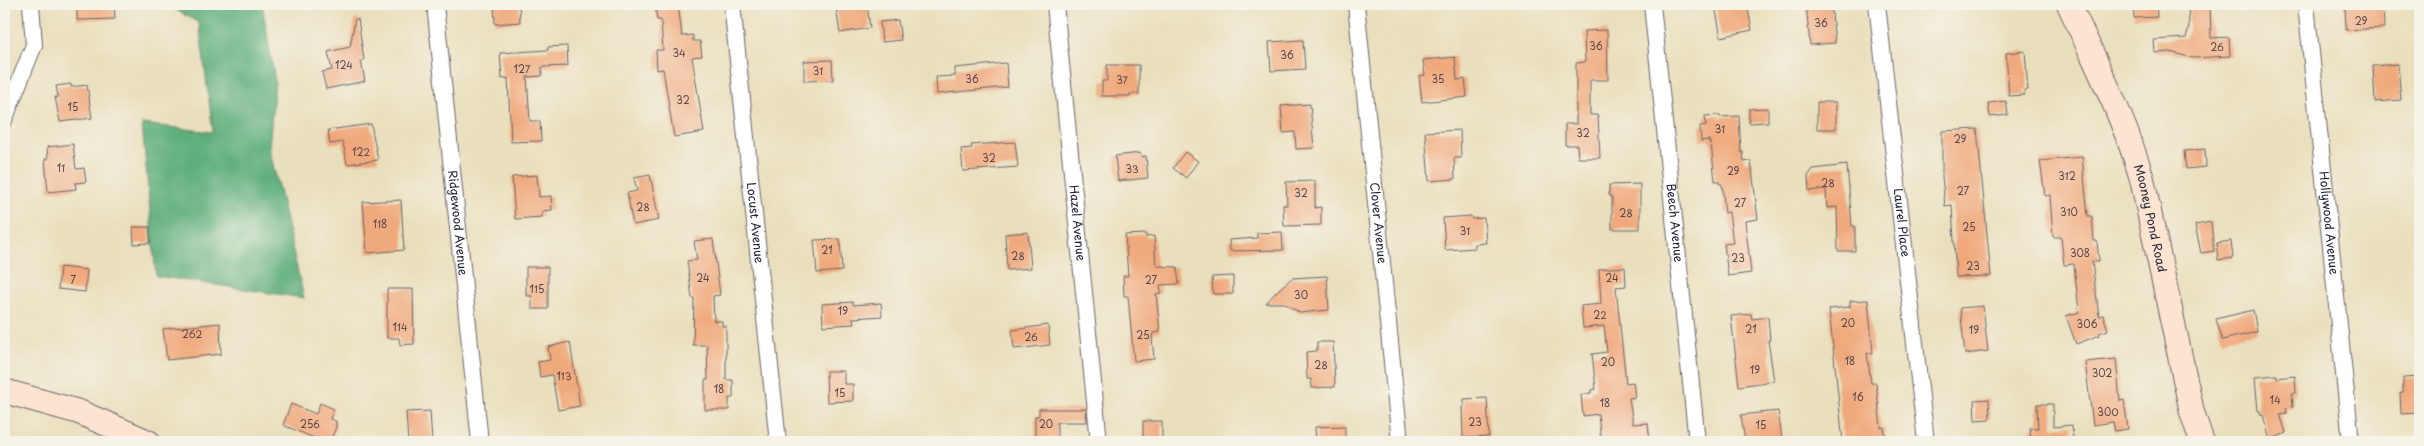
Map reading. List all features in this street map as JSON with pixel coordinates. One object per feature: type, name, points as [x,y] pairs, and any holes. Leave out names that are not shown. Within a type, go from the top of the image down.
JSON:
[{"type":"street","points":[[4,120],[34,45],[31,4]]},
{"type":"street","name":"Ridgewood Avenue","points":[[436,4],[480,442]]},
{"type":"street","name":"Locust Avenue","points":[[732,4],[778,442]]},
{"type":"street","name":"Hazel Avenue","points":[[1054,4],[1099,442]]},
{"type":"street","name":"Clover Avenue","points":[[1356,4],[1400,442]]},
{"type":"street","name":"Beech Avenue","points":[[1652,4],[1697,442]]},
{"type":"street","name":"Laurel Place","points":[[1877,4],[1926,442]]},
{"type":"street","name":"Mooney Pond Road","points":[[2069,4],[2132,142],[2144,188],[2192,412],[2202,442]]},
{"type":"street","name":"Hollywood Avenue","points":[[2306,4],[2351,442]]},
{"type":"street","points":[[4,391],[79,412],[148,442]]},
{"type":"green space","points":[[166,4],[262,4],[275,81],[269,147],[304,298],[156,276],[142,124],[213,132],[199,23]]},
{"type":"building","points":[[77,4],[114,4],[115,19],[77,20]]},
{"type":"building","points":[[494,4],[519,4],[520,22],[495,24]]},
{"type":"building","points":[[655,4],[678,4],[682,36],[693,35],[693,41],[700,41],[702,56],[692,57],[704,132],[674,137],[663,69],[657,70],[656,50],[663,50],[661,20],[657,20]]},
{"type":"building","points":[[867,4],[870,28],[840,33],[836,8]]},
{"type":"building","points":[[1747,4],[1752,30],[1721,37],[1715,6]]},
{"type":"building","points":[[1806,4],[1831,4],[1835,43],[1810,45]]},
{"type":"building","points":[[2133,4],[2156,4],[2157,17],[2134,18]]},
{"type":"building","points":[[2188,4],[2210,4],[2211,38],[2229,37],[2230,56],[2193,58],[2170,52],[2155,53],[2154,40],[2186,38],[2189,26]]},
{"type":"building","points":[[2345,4],[2383,4],[2384,28],[2346,30]]},
{"type":"building","points":[[355,19],[358,19],[364,60],[361,61],[365,81],[326,89],[322,72],[332,70],[328,52],[350,47]]},
{"type":"building","points":[[898,20],[901,40],[882,42],[880,22]]},
{"type":"building","points":[[1607,30],[1608,80],[1590,80],[1590,115],[1598,115],[1600,158],[1578,158],[1577,145],[1565,145],[1565,124],[1576,124],[1576,63],[1585,62],[1584,31]]},
{"type":"building","points":[[1303,40],[1305,69],[1271,71],[1269,42]]},
{"type":"building","points":[[567,46],[568,66],[542,67],[542,76],[527,77],[530,121],[540,121],[541,141],[511,142],[508,78],[502,79],[500,53],[548,50],[548,47]]},
{"type":"building","points":[[2025,51],[2028,90],[2024,90],[2024,95],[2009,96],[2006,53]]},
{"type":"building","points":[[1455,57],[1457,80],[1465,79],[1467,97],[1422,102],[1419,76],[1425,75],[1423,60]]},
{"type":"building","points":[[832,60],[833,80],[804,81],[804,61]]},
{"type":"building","points":[[1006,63],[1008,87],[937,94],[936,77],[955,76],[955,68]]},
{"type":"building","points":[[2398,64],[2401,100],[2375,102],[2373,66]]},
{"type":"building","points":[[1107,65],[1139,65],[1139,94],[1130,94],[1130,96],[1102,96],[1102,81],[1107,81]]},
{"type":"building","points":[[71,84],[71,87],[87,85],[92,118],[60,122],[55,97],[58,97],[56,86]]},
{"type":"building","points":[[2006,101],[2008,115],[1990,117],[1988,103]]},
{"type":"building","points":[[1817,102],[1836,102],[1836,129],[1817,129]]},
{"type":"building","points":[[1310,104],[1314,148],[1296,149],[1295,132],[1283,133],[1281,106]]},
{"type":"building","points":[[1768,108],[1768,122],[1749,123],[1749,109]]},
{"type":"building","points":[[1719,115],[1720,117],[1739,116],[1741,152],[1743,152],[1744,162],[1751,161],[1758,219],[1745,221],[1751,273],[1728,276],[1724,244],[1733,243],[1729,212],[1725,213],[1722,184],[1719,184],[1719,181],[1715,181],[1711,143],[1709,143],[1709,140],[1701,141],[1700,126],[1706,125],[1705,116]]},
{"type":"building","points":[[371,124],[378,160],[347,164],[343,142],[330,144],[328,130]]},
{"type":"building","points":[[1977,129],[1991,276],[1956,277],[1952,205],[1945,206],[1942,176],[1942,131]]},
{"type":"building","points":[[1460,130],[1461,158],[1454,158],[1455,179],[1429,181],[1425,132]]},
{"type":"building","points":[[1015,142],[1018,167],[963,171],[961,149],[972,148],[971,145]]},
{"type":"building","points":[[73,144],[76,169],[84,168],[86,182],[75,183],[76,189],[48,192],[45,159],[48,159],[47,147]]},
{"type":"building","points":[[2205,149],[2206,167],[2186,169],[2184,151]]},
{"type":"building","points":[[1185,152],[1198,161],[1186,178],[1173,168]]},
{"type":"building","points":[[1140,153],[1141,157],[1146,156],[1148,178],[1118,181],[1115,156]]},
{"type":"building","points":[[2082,157],[2088,216],[2092,216],[2094,241],[2097,241],[2099,261],[2092,262],[2099,316],[2103,315],[2108,330],[2076,344],[2066,316],[2079,312],[2074,264],[2064,265],[2061,237],[2053,237],[2050,195],[2045,196],[2040,161]]},
{"type":"building","points":[[1847,165],[1852,226],[1855,226],[1855,251],[1838,251],[1837,207],[1827,208],[1826,189],[1809,191],[1808,176],[1813,169]]},
{"type":"building","points":[[537,175],[539,197],[551,196],[552,210],[542,211],[542,217],[515,219],[512,177]]},
{"type":"building","points":[[650,175],[659,220],[633,225],[627,193],[637,191],[634,178]]},
{"type":"building","points":[[1315,181],[1315,208],[1321,207],[1321,225],[1284,226],[1283,205],[1287,205],[1286,182]]},
{"type":"building","points":[[1640,184],[1640,229],[1612,229],[1612,197],[1609,195],[1609,185]]},
{"type":"building","points":[[401,200],[404,250],[367,253],[363,202]]},
{"type":"building","points":[[1471,216],[1472,219],[1484,218],[1486,243],[1475,244],[1475,248],[1445,250],[1443,218]]},
{"type":"building","points":[[2211,222],[2214,251],[2201,253],[2195,225]]},
{"type":"building","points":[[133,227],[150,227],[150,243],[134,244]]},
{"type":"building","points":[[1028,232],[1031,268],[1007,270],[1005,234]]},
{"type":"building","points":[[1282,232],[1283,250],[1230,251],[1229,240],[1257,238],[1257,233]]},
{"type":"building","points":[[1146,234],[1146,237],[1154,236],[1156,266],[1177,267],[1179,284],[1160,285],[1161,293],[1156,294],[1160,332],[1153,333],[1154,359],[1134,361],[1128,296],[1124,296],[1123,276],[1128,276],[1125,235]]},
{"type":"building","points":[[713,239],[720,295],[713,296],[714,321],[722,321],[722,326],[726,326],[726,380],[733,380],[733,398],[729,398],[729,410],[705,410],[705,380],[708,380],[707,345],[693,345],[694,298],[692,298],[687,261],[697,260],[694,241]]},
{"type":"building","points":[[840,239],[842,271],[817,273],[814,240]]},
{"type":"building","points":[[2231,241],[2233,258],[2218,260],[2216,243]]},
{"type":"building","points":[[60,267],[87,270],[85,292],[58,289]]},
{"type":"building","points":[[526,267],[548,267],[548,309],[532,309],[532,296],[526,296]]},
{"type":"building","points":[[1625,267],[1626,286],[1616,287],[1626,383],[1633,382],[1635,397],[1629,398],[1633,424],[1648,423],[1650,442],[1601,442],[1598,414],[1583,416],[1581,395],[1591,393],[1591,390],[1596,389],[1592,354],[1607,352],[1604,326],[1583,328],[1581,306],[1601,304],[1599,269]]},
{"type":"building","points":[[1233,276],[1233,294],[1213,294],[1212,277]]},
{"type":"building","points":[[1327,276],[1329,310],[1300,313],[1284,303],[1266,303],[1292,278]]},
{"type":"building","points":[[387,289],[413,289],[414,344],[400,345],[399,338],[387,338]]},
{"type":"building","points":[[1868,300],[1873,353],[1867,353],[1871,383],[1876,383],[1881,428],[1884,427],[1886,442],[1843,442],[1829,309],[1850,307],[1850,301]]},
{"type":"building","points":[[853,302],[853,305],[881,303],[882,316],[853,318],[854,324],[823,326],[822,304]]},
{"type":"building","points":[[1983,306],[1988,351],[1965,354],[1960,308]]},
{"type":"building","points":[[2253,310],[2257,332],[2222,340],[2216,319]]},
{"type":"building","points":[[1751,314],[1752,319],[1768,317],[1770,340],[1768,340],[1774,381],[1739,386],[1731,316]]},
{"type":"building","points":[[220,323],[221,354],[167,360],[163,329]]},
{"type":"building","points":[[1048,325],[1050,345],[1014,349],[1012,330]]},
{"type":"building","points":[[570,342],[580,406],[558,410],[552,375],[540,377],[538,362],[550,360],[548,347]]},
{"type":"building","points":[[1317,342],[1333,342],[1335,387],[1312,388],[1311,379],[1307,379],[1306,352],[1317,351]]},
{"type":"building","points":[[2116,359],[2120,401],[2124,400],[2128,429],[2115,431],[2113,422],[2093,425],[2085,362]]},
{"type":"building","points":[[826,371],[844,371],[844,384],[853,384],[853,401],[827,402]]},
{"type":"building","points":[[2277,375],[2277,378],[2295,376],[2296,393],[2292,393],[2293,407],[2286,408],[2287,413],[2280,414],[2286,433],[2270,440],[2263,415],[2258,411],[2255,377]]},
{"type":"building","points":[[2420,377],[2420,413],[2401,414],[2400,393],[2403,392],[2403,378]]},
{"type":"building","points":[[1487,398],[1489,437],[1463,438],[1462,407],[1464,407],[1464,399]]},
{"type":"building","points":[[1989,399],[1990,419],[1975,420],[1974,400]]},
{"type":"building","points":[[320,403],[334,409],[330,419],[336,421],[336,427],[330,442],[324,442],[283,425],[291,404],[316,414]]},
{"type":"building","points":[[2037,404],[2053,404],[2053,427],[2072,425],[2073,438],[2031,441],[2030,428],[2038,428]]},
{"type":"building","points":[[1039,409],[1086,409],[1087,422],[1057,422],[1057,438],[1035,438],[1035,416],[1039,416]]},
{"type":"building","points":[[430,411],[432,442],[408,442],[406,412]]},
{"type":"building","points":[[1778,411],[1782,439],[1769,442],[1745,442],[1741,415]]},
{"type":"building","points":[[1143,421],[1162,421],[1162,442],[1143,442]]},
{"type":"building","points":[[1345,426],[1345,442],[1316,442],[1315,427]]}]
